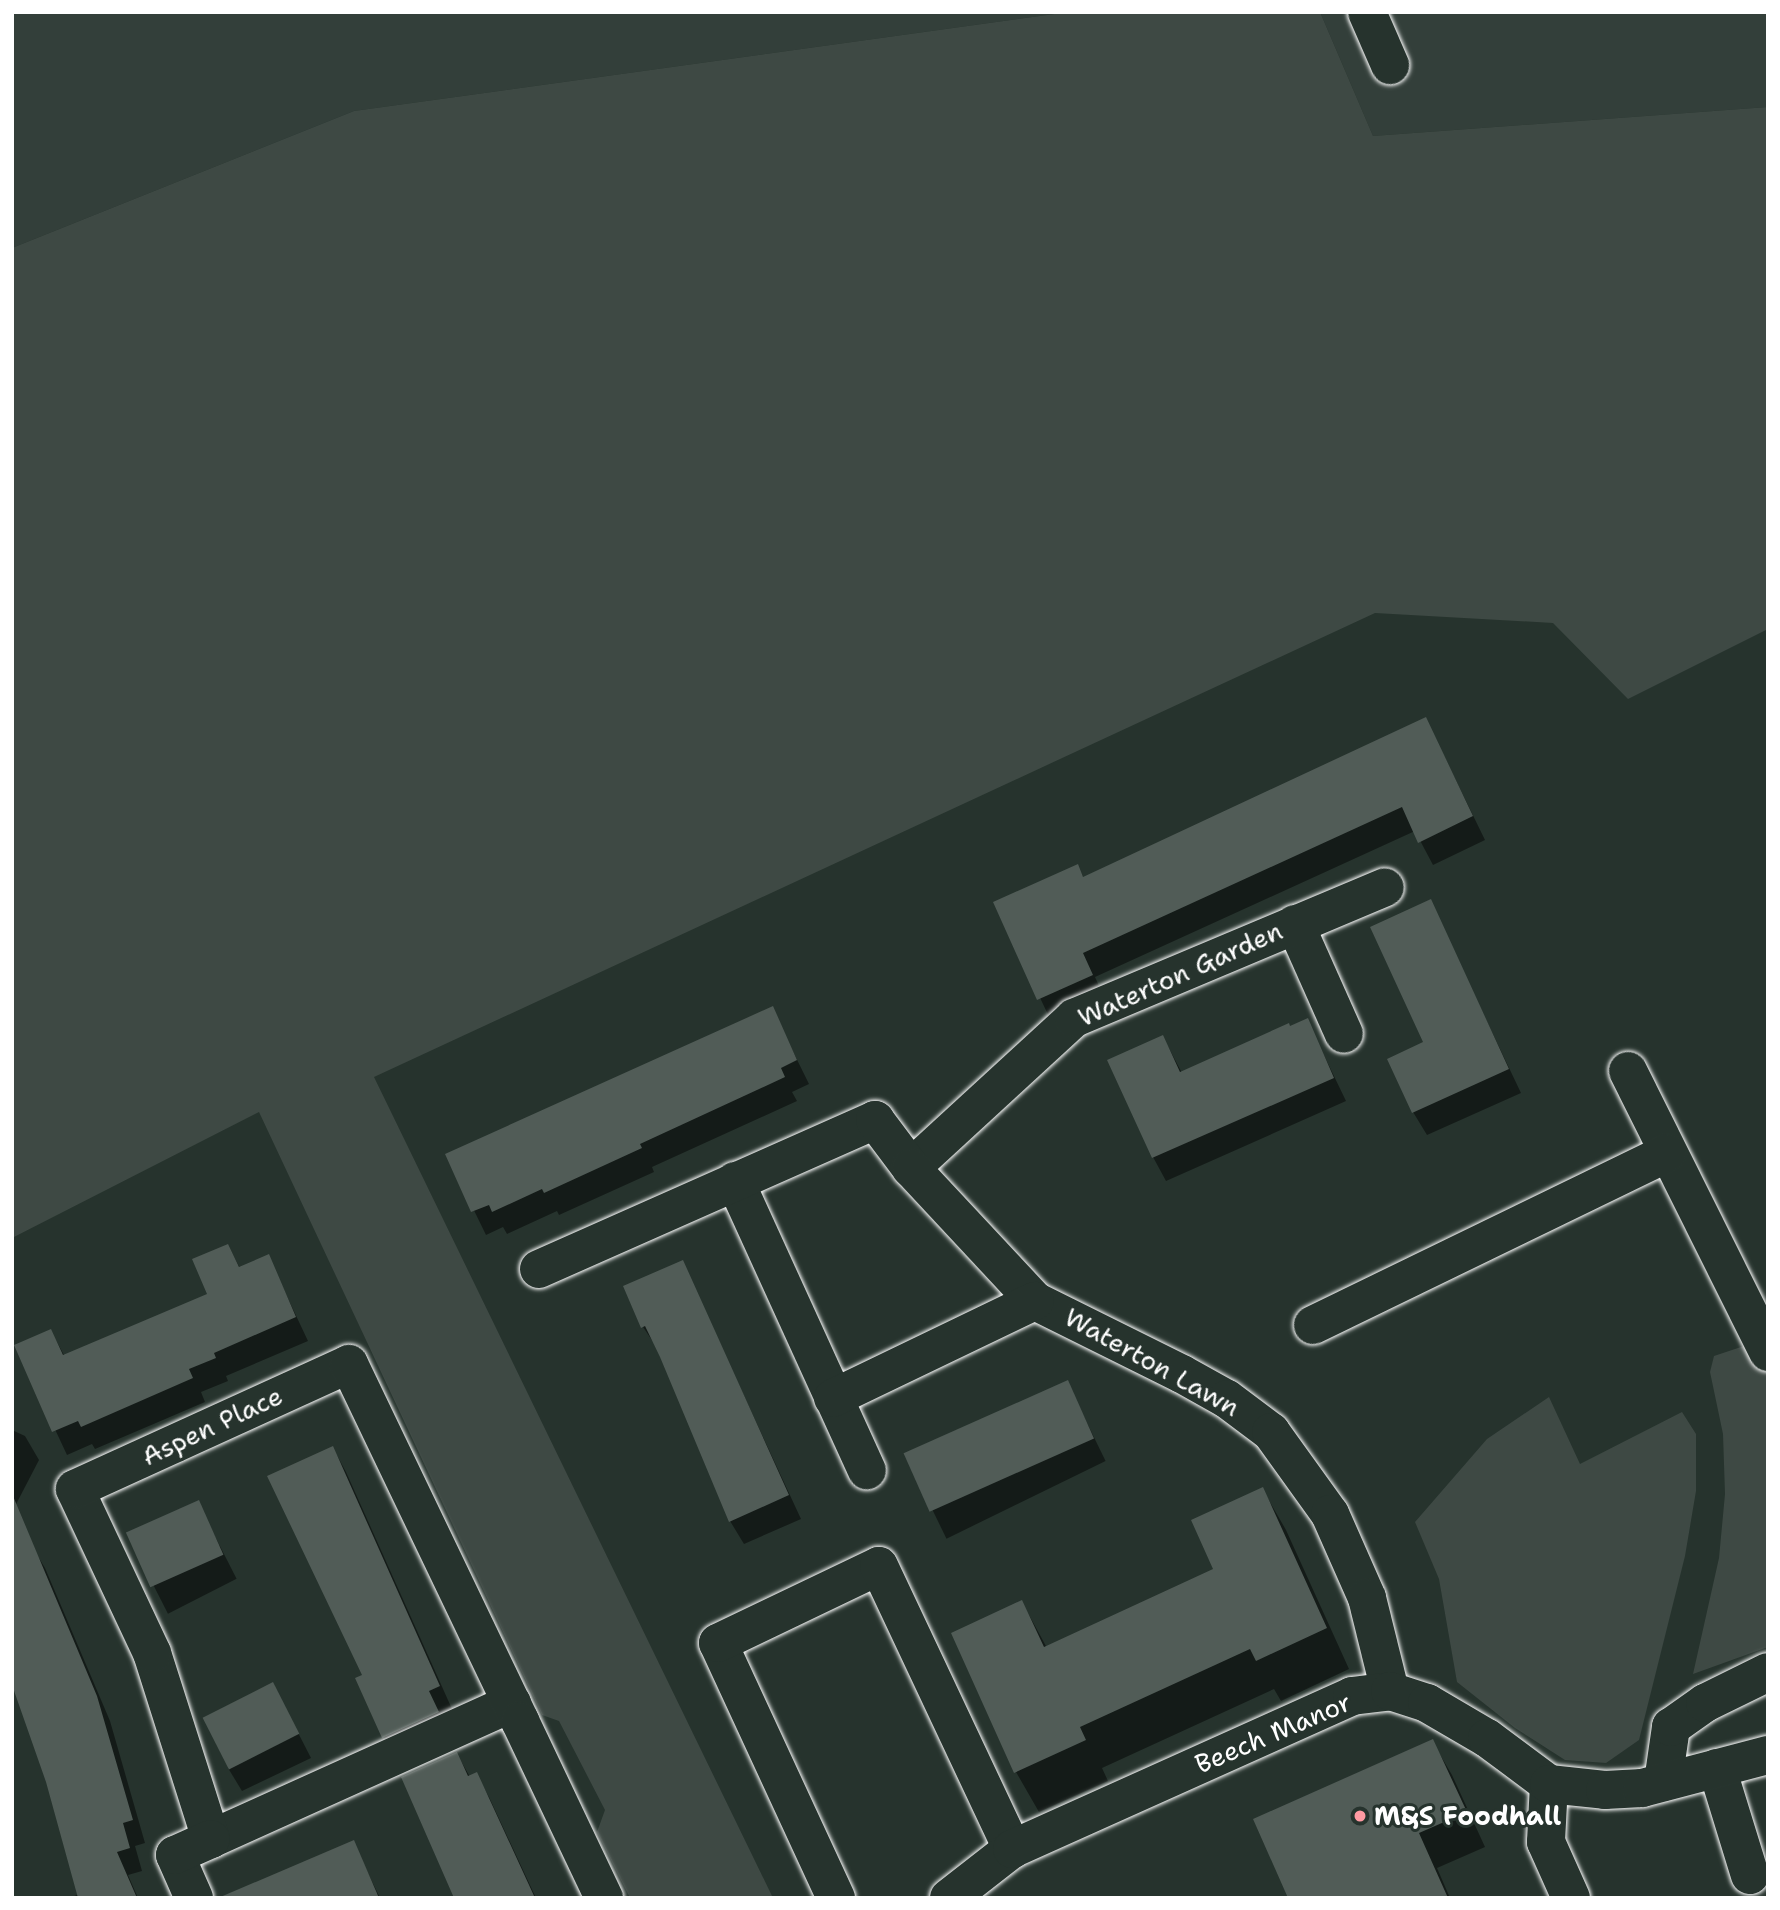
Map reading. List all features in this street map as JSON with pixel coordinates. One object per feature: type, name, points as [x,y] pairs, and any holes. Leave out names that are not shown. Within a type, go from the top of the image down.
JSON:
[{"type":"street","points":[[1367,12],[1390,65]]},
{"type":"street","name":"Waterton Garden","points":[[911,1168],[1073,1018],[1385,887]]},
{"type":"street","name":"Waterton Garden","points":[[1295,924],[1344,1034]]},
{"type":"street","points":[[1628,1071],[1768,1352]]},
{"type":"street","name":"Waterton Lawn","points":[[539,1269],[875,1120],[911,1168],[1035,1301],[1182,1374],[1227,1399],[1271,1432],[1330,1514],[1367,1598],[1390,1691]]},
{"type":"street","points":[[1313,1325],[1668,1153]]},
{"type":"street","points":[[735,1181],[867,1470]]},
{"type":"street","name":"Waterton Lawn","points":[[833,1398],[1035,1301]]},
{"type":"street","name":"Aspen Place","points":[[211,1839],[152,1653],[75,1489],[349,1364],[604,1898]]},
{"type":"street","points":[[836,1898],[719,1643],[879,1566],[1012,1849]]},
{"type":"street","points":[[1662,1782],[1671,1727],[1706,1703],[1768,1672]]},
{"type":"street","name":"Beech Manor","points":[[949,1898],[1012,1849],[1352,1696],[1390,1691],[1427,1703],[1487,1738],[1549,1784]]},
{"type":"street","points":[[194,1898],[175,1855],[512,1703]]},
{"type":"street","points":[[1571,1898],[1546,1842],[1549,1784],[1605,1790],[1662,1782],[1768,1755]]},
{"type":"street","points":[[1717,1768],[1750,1875]]},
{"type":"shaded area","points":[[12,12],[1069,12],[354,111],[12,248]]},
{"type":"shaded area","points":[[1069,12],[1320,12],[1373,136],[1768,107],[1768,629],[1628,699],[1553,623],[1375,613],[374,1077],[773,1898],[630,1898],[597,1832],[605,1810],[559,1721],[542,1715],[259,1112],[12,1238],[12,248],[354,111]]},
{"type":"shaded area","points":[[1320,12],[1768,12],[1768,107],[1373,136]]},
{"type":"shaded area","points":[[1744,1346],[1768,1370],[1768,1647],[1693,1674],[1719,1558],[1725,1494],[1723,1434],[1710,1372],[1714,1356]]},
{"type":"shaded area","points":[[1549,1397],[1580,1464],[1682,1412],[1696,1434],[1696,1491],[1685,1556],[1639,1740],[1606,1763],[1565,1760],[1515,1728],[1457,1682],[1439,1579],[1415,1522],[1487,1439]]},
{"type":"building","points":[[1426,717],[1473,816],[1418,843],[1402,807],[1083,953],[1093,975],[1037,1000],[993,902],[1078,864],[1083,877]]},
{"type":"building","points":[[1431,899],[1509,1069],[1412,1113],[1387,1059],[1423,1042],[1370,927]]},
{"type":"building","points":[[773,1006],[797,1060],[781,1068],[785,1077],[640,1144],[642,1148],[544,1193],[542,1189],[492,1212],[489,1205],[471,1212],[445,1154]]},
{"type":"building","points":[[1308,1018],[1334,1078],[1152,1158],[1107,1060],[1163,1035],[1180,1072],[1289,1023],[1290,1026]]},
{"type":"building","points":[[228,1244],[239,1267],[269,1254],[296,1317],[214,1353],[216,1358],[189,1369],[193,1378],[81,1427],[78,1421],[52,1432],[14,1345],[51,1329],[63,1355],[207,1294],[192,1259]]},
{"type":"building","points":[[683,1260],[789,1495],[729,1522],[660,1357],[645,1326],[641,1328],[623,1286]]},
{"type":"building","points":[[1068,1380],[1094,1438],[930,1512],[904,1453]]},
{"type":"building","points":[[333,1446],[440,1686],[429,1691],[439,1712],[382,1738],[355,1678],[362,1675],[267,1476]]},
{"type":"building","points":[[1263,1487],[1327,1628],[1256,1661],[1250,1649],[1080,1727],[1086,1740],[1014,1773],[951,1633],[1022,1600],[1044,1647],[1213,1569],[1191,1520]]},
{"type":"building","points":[[13,1496],[97,1696],[133,1820],[123,1823],[130,1848],[117,1852],[137,1898],[78,1898],[46,1782],[12,1685]]},
{"type":"building","points":[[199,1500],[223,1555],[150,1587],[126,1533]]},
{"type":"building","points":[[273,1682],[299,1734],[229,1770],[203,1718]]},
{"type":"building","name":"M&S Foodhall","points":[[1433,1739],[1467,1812],[1419,1833],[1448,1898],[1288,1898],[1253,1819]]},
{"type":"building","points":[[457,1752],[468,1776],[477,1772],[535,1898],[454,1898],[401,1777]]},
{"type":"building","points":[[354,1840],[379,1898],[218,1898]]},
{"type":"place","name":"M&S Foodhall","points":[[1360,1816]]}]
